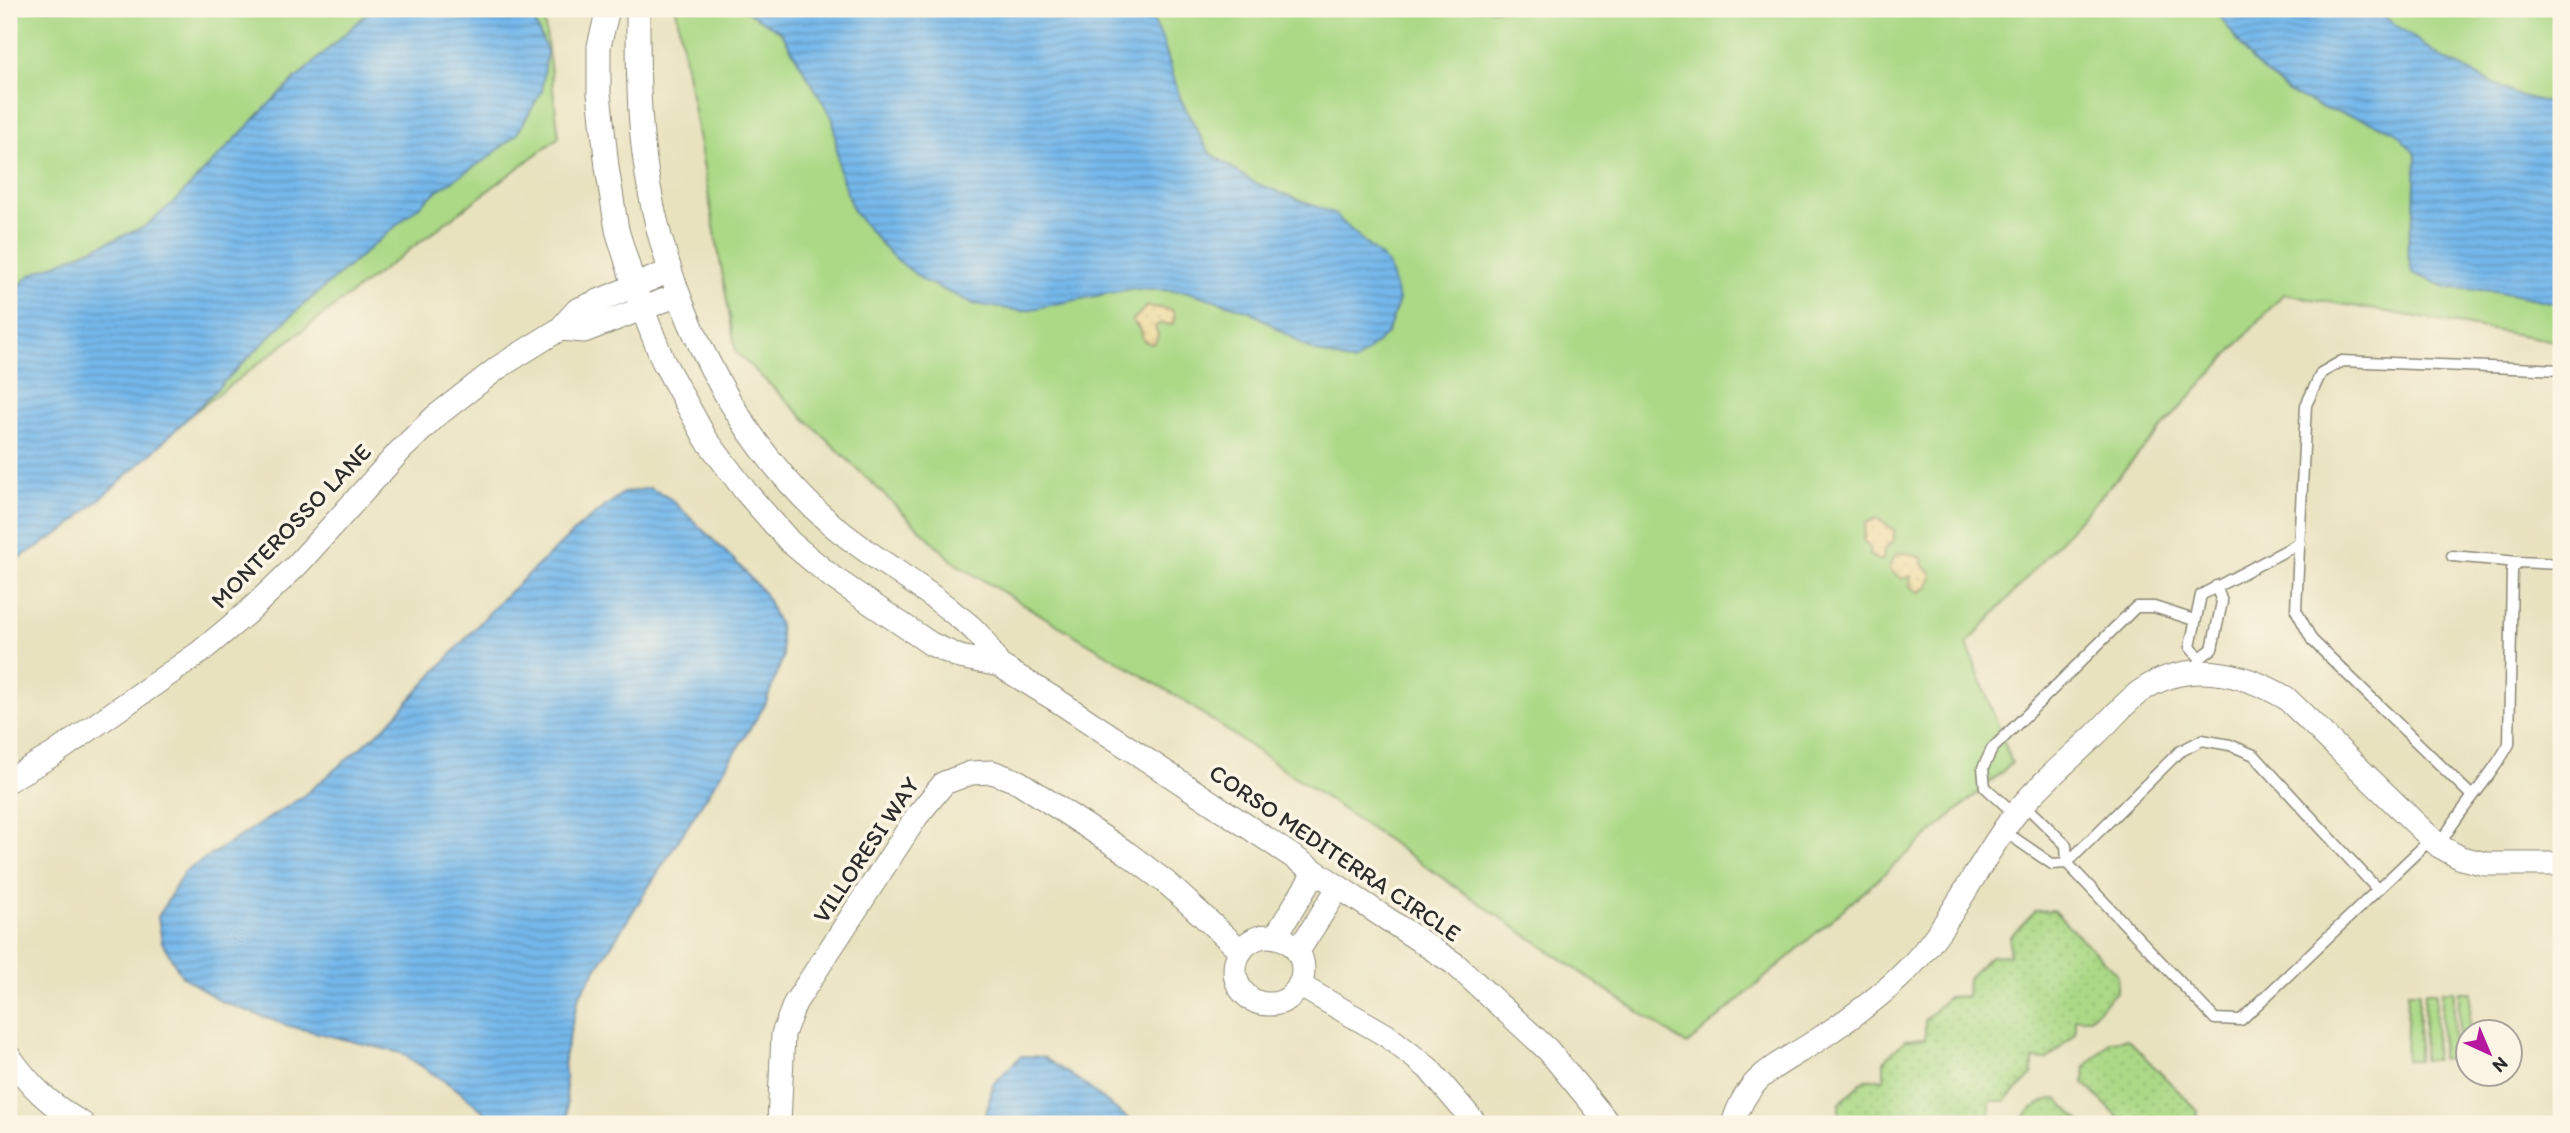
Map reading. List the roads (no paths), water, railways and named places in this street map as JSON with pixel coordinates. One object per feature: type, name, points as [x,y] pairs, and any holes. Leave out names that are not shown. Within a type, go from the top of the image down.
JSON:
[{"type":"street","name":"CORSO MEDITERRA CIRCLE","points":[[608,9],[599,46],[599,93],[617,230],[634,286],[663,361],[706,439],[746,492],[790,542],[843,585],[931,644],[960,657],[999,665],[1061,703],[1455,964],[1548,1050],[1609,1124]]},
{"type":"street","name":"CORSO MEDITERRA CIRCLE","points":[[638,9],[638,85],[643,149],[659,231],[678,295],[698,340],[741,419],[769,460],[801,498],[866,551],[940,602],[978,633],[999,665]]},
{"type":"street","name":"MONTEROSSO LANE","points":[[12,783],[199,653],[248,612],[297,565],[399,452],[436,416],[499,367],[560,329],[577,310],[670,271]]},
{"type":"street","name":"MONTEROSSO LANE","points":[[560,329],[584,331],[678,295]]},
{"type":"street","points":[[1733,1124],[1741,1100],[1752,1083],[1776,1064],[1815,1042],[1866,1006],[1901,976],[1932,942],[2014,817],[2141,691],[2200,665],[2266,686],[2286,698],[2435,843],[2461,858],[2486,863],[2561,864]]},
{"type":"street","name":"VILLORESI WAY","points":[[779,1124],[783,1034],[795,1003],[916,816],[944,783],[953,779],[971,773],[992,772],[1019,782],[1127,853],[1168,884],[1241,951]]},
{"type":"street","points":[[1276,937],[1315,872]]},
{"type":"street","points":[[1298,951],[1339,887]]},
{"type":"street","points":[[1276,937],[1290,943],[1298,951],[1303,968],[1299,985],[1289,998],[1266,1004],[1246,996],[1238,986],[1235,963],[1241,951],[1255,939],[1276,937]]},
{"type":"street","points":[[1299,985],[1385,1035],[1428,1068],[1476,1124]]},
{"type":"street","points":[[9,1056],[31,1087],[61,1112],[83,1124]]},
{"type":"lane","points":[[2472,796],[2312,640],[2297,610],[2306,405],[2321,373],[2342,361],[2561,370]]},
{"type":"lane","points":[[2216,586],[2222,602],[2211,649],[2200,665],[2190,647],[2201,595],[2216,586],[2300,543]]},
{"type":"lane","points":[[2452,556],[2561,564]]},
{"type":"lane","points":[[2014,817],[2066,845],[2067,863],[2215,1018],[2241,1020],[2378,890],[2435,843],[2495,769],[2509,744],[2512,569],[2518,562]]},
{"type":"lane","points":[[2194,620],[2154,607],[2136,607],[1992,749],[1983,768],[1985,787],[2014,817],[2052,864],[2067,863],[2179,752],[2202,740],[2230,745],[2254,755],[2378,890]]},
{"type":"water","points":[[372,9],[523,9],[534,20],[547,51],[542,91],[517,134],[488,158],[438,190],[293,314],[154,451],[65,530],[9,564],[9,294],[32,274],[144,227],[176,200],[274,99]]},
{"type":"water","points":[[742,9],[1147,9],[1162,38],[1180,98],[1209,152],[1253,182],[1333,213],[1388,264],[1399,300],[1387,334],[1354,363],[1311,350],[1250,311],[1185,291],[1130,289],[1022,311],[974,304],[924,281],[890,254],[853,211],[839,169],[833,119],[781,32]]},
{"type":"water","points":[[2215,9],[2373,9],[2444,59],[2514,94],[2561,106],[2561,304],[2495,291],[2448,288],[2412,273],[2407,249],[2414,211],[2416,154],[2395,131],[2327,110],[2288,92],[2252,61]]},
{"type":"water","points":[[650,488],[671,499],[765,594],[779,625],[783,657],[765,705],[579,996],[564,1057],[568,1124],[490,1124],[489,1116],[458,1090],[401,1053],[289,1026],[222,1002],[182,976],[162,942],[158,917],[184,872],[302,797],[385,727],[500,601],[580,526],[623,493]]},
{"type":"water","points":[[1021,1056],[1043,1057],[1080,1081],[1135,1124],[984,1124],[993,1084]]}]
